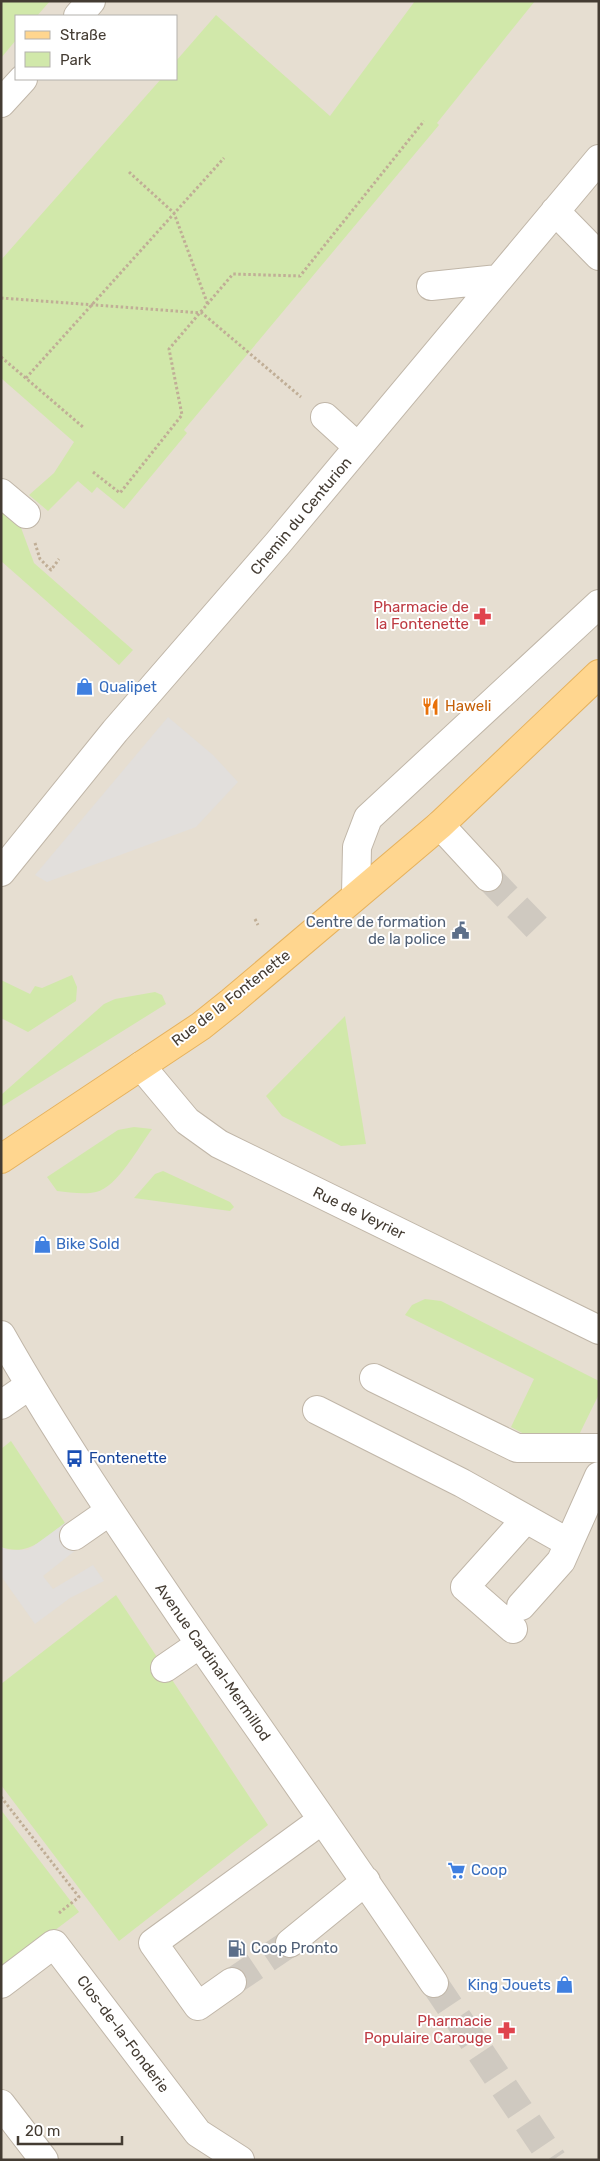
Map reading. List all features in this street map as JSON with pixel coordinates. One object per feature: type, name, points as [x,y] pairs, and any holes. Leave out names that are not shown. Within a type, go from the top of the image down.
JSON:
[{"type":"main road","name":"Rue de la Fontenette","points":[[1,1159],[201,1026],[231,1002],[440,825],[599,674]]},
{"type":"street","points":[[79,15],[91,1]]},
{"type":"street","points":[[1,103],[22,80]]},
{"type":"street","name":"Chemin du Centurion","points":[[1,872],[115,731],[174,666],[599,159]]},
{"type":"street","points":[[555,211],[599,256]]},
{"type":"street","points":[[431,286],[498,279]]},
{"type":"street","points":[[325,417],[358,447]]},
{"type":"street","points":[[1,493],[26,514]]},
{"type":"street","points":[[356,895],[357,847],[368,818],[599,604]]},
{"type":"street","points":[[440,825],[488,877]]},
{"type":"street","name":"Rue de Veyrier","points":[[141,1066],[187,1121],[213,1140],[599,1330]]},
{"type":"street","name":"Avenue Cardinal-Mermillod","points":[[1,1335],[30,1385],[110,1511],[200,1644],[366,1881],[434,1983]]},
{"type":"street","points":[[374,1378],[517,1448],[599,1448]]},
{"type":"street","points":[[1,1405],[30,1385]]},
{"type":"street","points":[[317,1410],[462,1483],[569,1543]]},
{"type":"street","points":[[526,1519],[466,1587],[517,1618],[561,1561],[597,1484]]},
{"type":"street","points":[[74,1536],[110,1511]]},
{"type":"street","points":[[165,1668],[200,1644]]},
{"type":"street","points":[[232,1982],[198,2006],[153,1943],[322,1820]]},
{"type":"street","points":[[290,1943],[366,1881]]},
{"type":"street","name":"Clos-de-la-Fonderie","points":[[1,1984],[54,1944],[198,2133],[240,2160]]},
{"type":"street","points":[[1,2104],[44,2160]]},
{"type":"path","points":[[93,472],[120,493],[182,415],[170,349],[233,274],[300,276],[424,121]]},
{"type":"path","points":[[26,378],[224,158]]},
{"type":"path","points":[[130,172],[174,213],[208,305]]},
{"type":"path","points":[[1,298],[202,313],[325,417]]},
{"type":"path","points":[[1,357],[83,427]]},
{"type":"path","points":[[26,514],[40,559],[50,570],[59,559]]},
{"type":"path","points":[[255,919],[258,925]]},
{"type":"path","points":[[1,1797],[79,1898],[57,1914]]},
{"type":"shaded area","points":[[1,1],[599,1],[599,2160],[1,2160]]},
{"type":"shaded area","points":[[168,717],[213,755],[238,782],[196,827],[47,882],[35,875]]},
{"type":"shaded area","points":[[65,1523],[81,1546],[43,1576],[53,1589],[93,1565],[104,1581],[70,1598],[35,1624],[1,1576],[1,1547],[8,1550],[28,1550]]},
{"type":"green space","points":[[1,1],[50,1],[38,15],[15,15],[15,41],[1,58]]},
{"type":"green space","points":[[415,1],[535,1],[437,123],[439,125],[184,430],[187,433],[124,509],[97,487],[92,493],[78,481],[48,511],[29,495],[54,473],[74,442],[1,378],[1,260],[160,80],[178,80],[178,59],[216,15],[330,116]]},
{"type":"green space","points":[[1,509],[20,525],[34,563],[133,650],[119,665],[1,561]]},
{"type":"green space","points":[[72,975],[77,987],[76,1001],[28,1032],[1,1018],[1,980],[30,994],[35,986],[42,988]]},
{"type":"green space","points":[[155,992],[162,995],[166,1004],[1,1107],[1,1095],[104,1004],[115,999]]},
{"type":"green space","points":[[345,1016],[366,1144],[341,1146],[282,1116],[266,1096]]},
{"type":"green space","points":[[134,1127],[152,1129],[120,1174],[104,1189],[87,1193],[57,1191],[47,1177],[118,1130]]},
{"type":"green space","points":[[163,1171],[230,1202],[234,1207],[230,1211],[134,1198],[155,1174]]},
{"type":"green space","points":[[425,1299],[441,1301],[599,1381],[599,1394],[578,1437],[526,1435],[511,1427],[534,1379],[405,1315],[412,1305]]},
{"type":"green space","points":[[11,1441],[65,1523],[43,1540],[20,1550],[1,1547],[1,1449]]},
{"type":"green space","points":[[116,1595],[268,1825],[119,1941],[1,1785],[1,1684]]},
{"type":"green space","points":[[1,1810],[79,1912],[1,1971]]},
{"type":"tunnel","points":[[488,877],[546,937]]},
{"type":"tunnel","points":[[232,1982],[290,1943]]},
{"type":"tunnel","points":[[434,1983],[553,2160]]},
{"type":"place","name":"Pharmacie de la Fontenette","points":[[483,616]]},
{"type":"place","name":"Qualipet","points":[[85,687]]},
{"type":"place","name":"Haweli","points":[[431,706]]},
{"type":"place","name":"Centre de formation de la police","points":[[460,931]]},
{"type":"place","name":"Bike Sold","points":[[42,1244]]},
{"type":"place","name":"Fontenette","points":[[75,1458]]},
{"type":"place","name":"Coop","points":[[457,1870]]},
{"type":"place","name":"Coop Pronto","points":[[237,1948]]},
{"type":"place","name":"King Jouets","points":[[565,1985]]},
{"type":"place","name":"Pharmacie Populaire Carouge","points":[[506,2030]]}]
